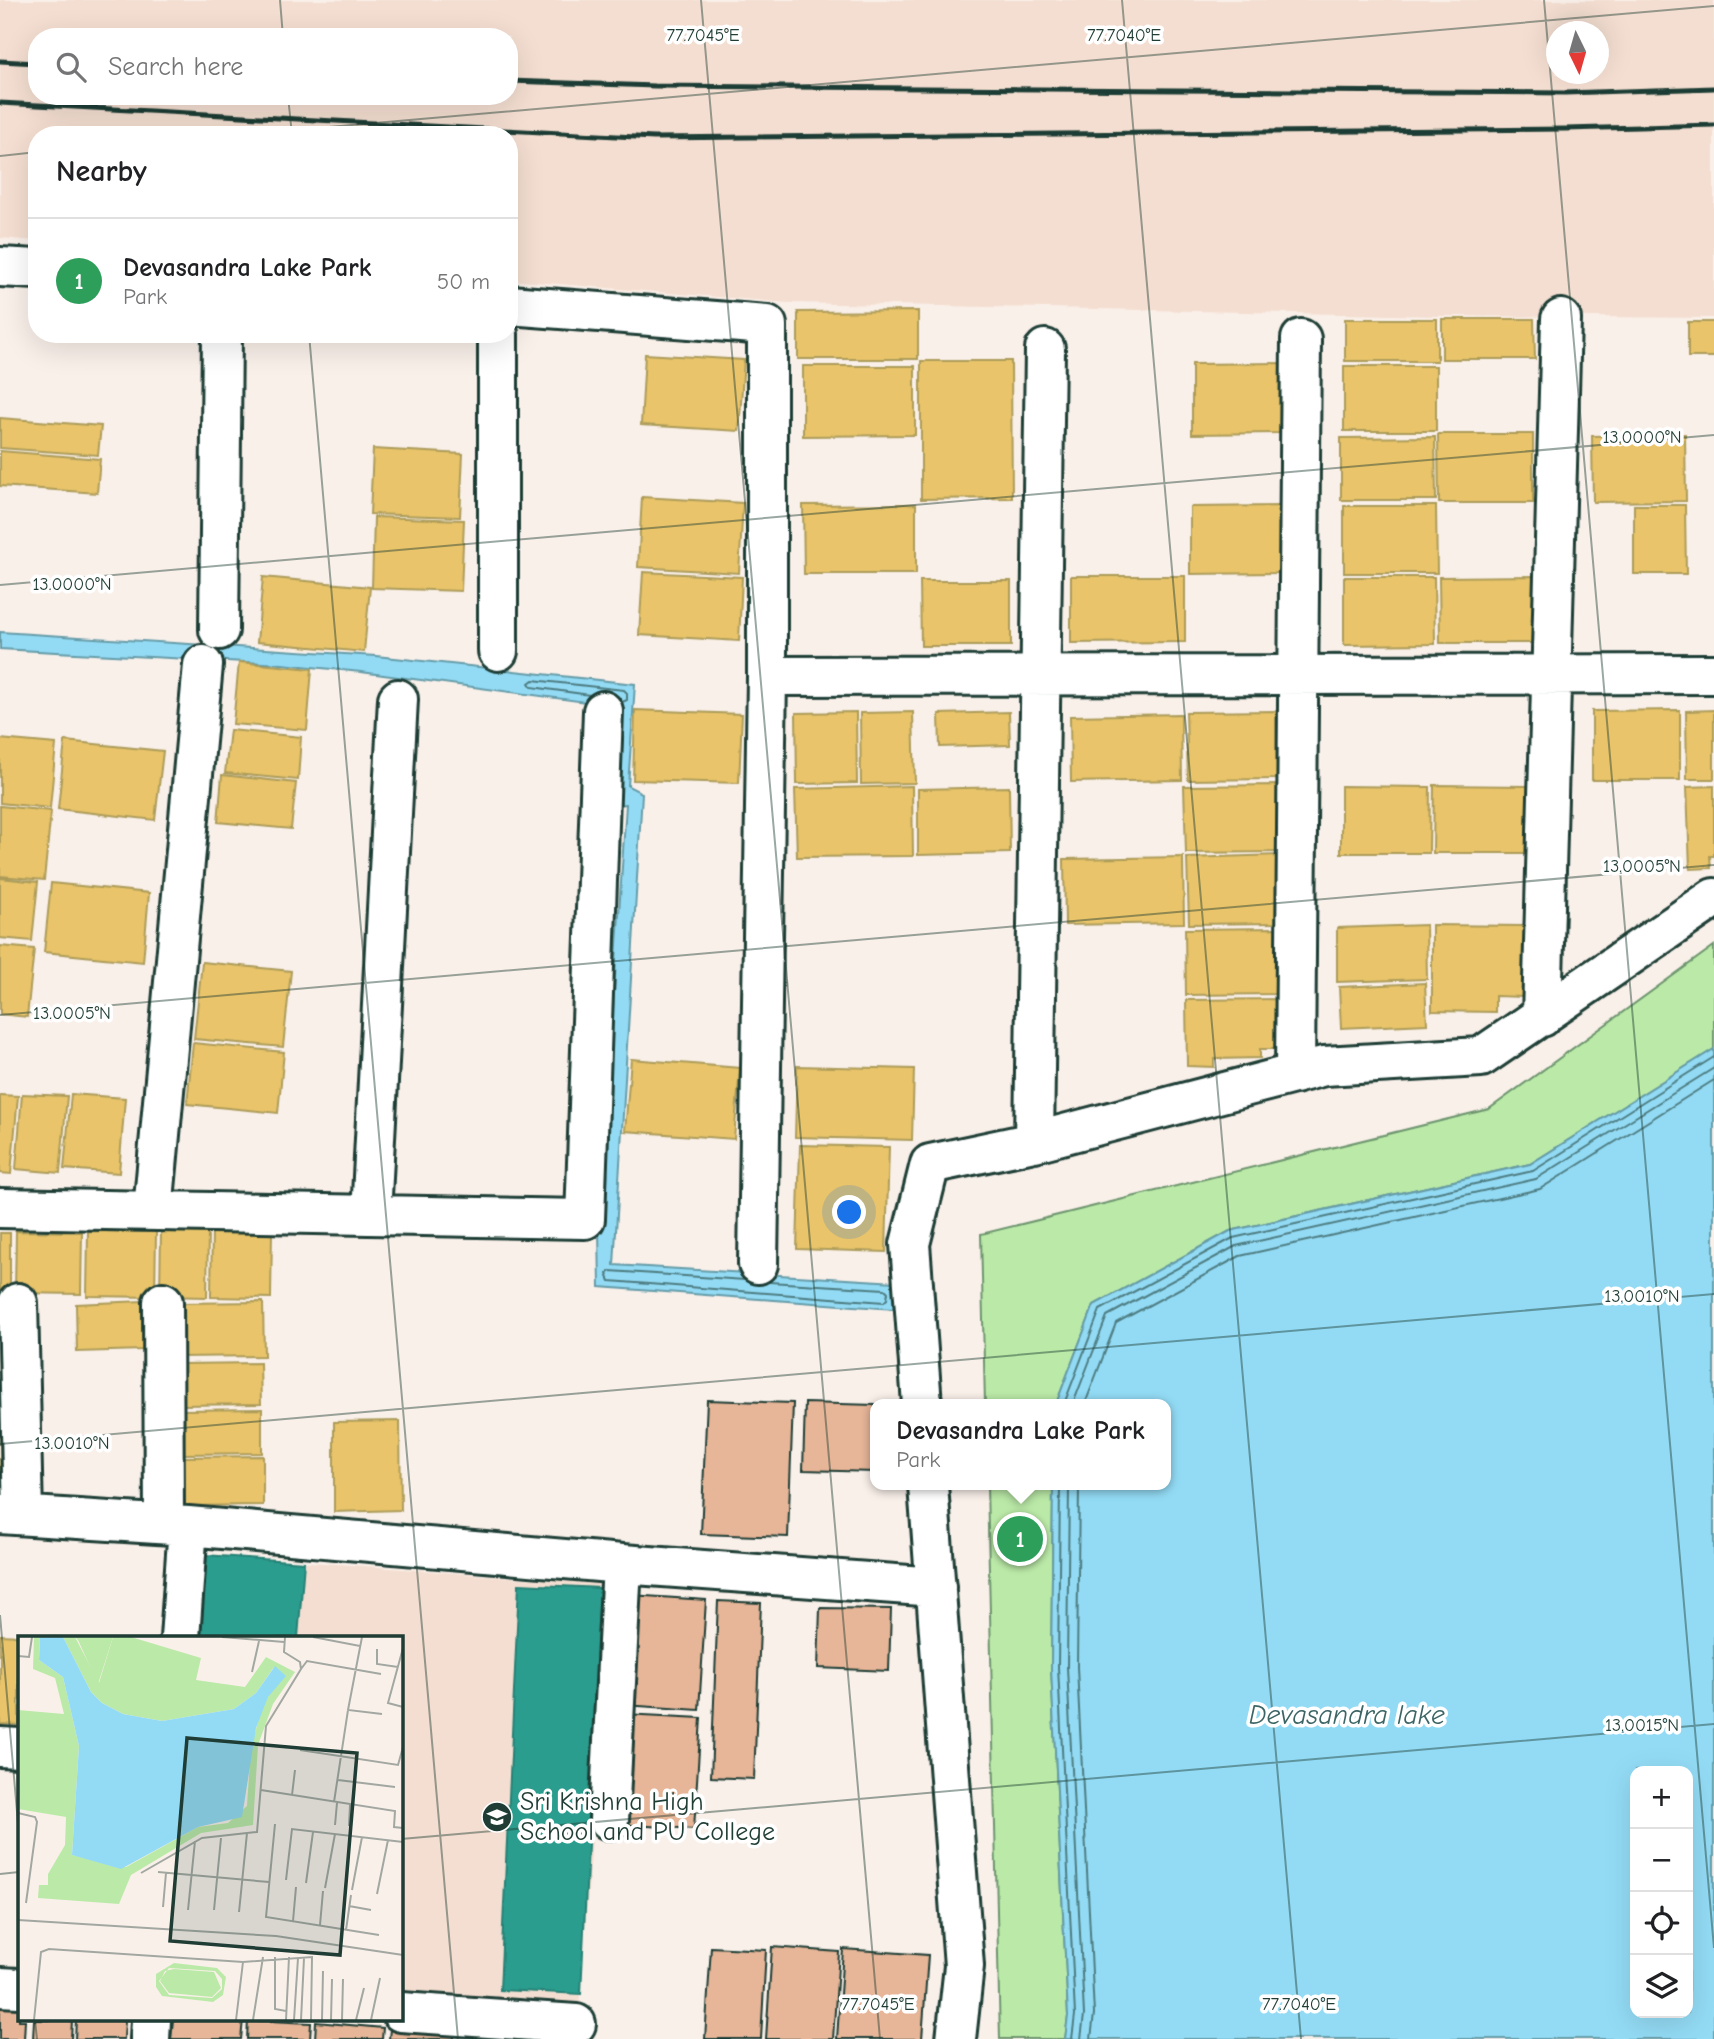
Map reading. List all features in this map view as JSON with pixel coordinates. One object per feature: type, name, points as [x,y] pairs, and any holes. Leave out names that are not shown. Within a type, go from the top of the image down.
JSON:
[{"type":"street","points":[[0,267],[28,269]]},
{"type":"street","points":[[518,306],[767,325],[767,676],[758,1264]]},
{"type":"street","points":[[1542,1017],[1561,319]]},
{"type":"street","points":[[1295,1074],[1301,339]]},
{"type":"street","points":[[219,630],[222,343]]},
{"type":"street","points":[[498,343],[498,651]]},
{"type":"street","points":[[1034,1142],[1045,349]]},
{"type":"street","points":[[153,1211],[202,665]]},
{"type":"street","points":[[767,676],[1714,674]]},
{"type":"street","points":[[371,1215],[398,699]]},
{"type":"street","points":[[0,1208],[585,1219],[603,711]]},
{"type":"street","points":[[922,1399],[910,1244],[930,1164],[1034,1142],[1324,1066],[1481,1057],[1714,898]]},
{"type":"street","points":[[163,1302],[180,1636]]},
{"type":"street","points":[[18,1303],[12,1515],[176,1525],[622,1564],[936,1587]]},
{"type":"street","points":[[928,1490],[964,1966],[956,2039]]},
{"type":"street","points":[[609,1821],[622,1564]]},
{"type":"street","points":[[0,1747],[18,1748]]},
{"type":"street","points":[[0,1987],[18,1988]]},
{"type":"street","points":[[402,2012],[576,2024]]},
{"type":"shaded area","points":[[0,0],[1714,0],[1714,318],[1441,316],[789,303],[518,281],[518,126],[28,126],[28,240],[0,238]]},
{"type":"shaded area","name":"Sri Krishna High School and PU College","points":[[205,1554],[612,1585],[579,2009],[402,1995],[402,1636],[199,1636]]},
{"type":"green space","points":[[1714,946],[1714,1049],[1530,1164],[1230,1231],[1094,1305],[1058,1399],[985,1399],[981,1234],[1489,1109]]},
{"type":"green space","points":[[987,1490],[1053,1490],[1051,1668],[1068,2016],[1065,2039],[1000,2039]]},
{"type":"water","points":[[0,632],[376,656],[635,684],[628,786],[642,793],[614,1265],[896,1282],[893,1309],[600,1287],[599,1229],[626,804],[613,806],[616,706],[282,664],[0,649]]},
{"type":"water","name":"Devasandra lake","points":[[1714,1049],[1714,2039],[1065,2039],[1068,2016],[1051,1668],[1053,1490],[1171,1490],[1171,1399],[1058,1399],[1094,1305],[1230,1231],[1530,1164]]},
{"type":"building: Homes","points":[[918,311],[918,359],[798,359],[798,312]]},
{"type":"building: Homes","points":[[1345,319],[1437,319],[1437,361],[1345,361]]},
{"type":"building: Homes","points":[[1442,319],[1534,319],[1535,359],[1442,359]]},
{"type":"building: Homes","points":[[1688,322],[1714,322],[1714,357],[1688,357]]},
{"type":"building: Homes","points":[[645,354],[744,360],[739,431],[641,425]]},
{"type":"building: Homes","points":[[921,361],[1011,361],[1012,498],[921,499]]},
{"type":"building: Homes","points":[[1285,363],[1285,433],[1192,434],[1192,364]]},
{"type":"building: Homes","points":[[803,366],[915,366],[915,435],[803,436]]},
{"type":"building: Homes","points":[[1344,366],[1436,366],[1436,431],[1344,431]]},
{"type":"building: Homes","points":[[0,418],[101,426],[98,455],[0,448]]},
{"type":"building: Homes","points":[[1438,434],[1533,434],[1533,503],[1439,503]]},
{"type":"building: Homes","points":[[1685,434],[1686,501],[1593,502],[1592,436]]},
{"type":"building: Homes","points":[[1435,437],[1436,500],[1341,500],[1341,438]]},
{"type":"building: Homes","points":[[373,449],[463,454],[460,517],[370,514]]},
{"type":"building: Homes","points":[[0,451],[100,459],[97,493],[0,486]]},
{"type":"building: Homes","points":[[642,497],[743,503],[739,573],[638,567]]},
{"type":"building: Homes","points":[[916,504],[916,574],[804,574],[803,505]]},
{"type":"building: Homes","points":[[1634,505],[1685,505],[1686,574],[1634,574]]},
{"type":"building: Homes","points":[[1281,506],[1281,573],[1190,574],[1190,507]]},
{"type":"building: Homes","points":[[1344,506],[1436,506],[1437,573],[1344,573]]},
{"type":"building: Homes","points":[[374,517],[464,520],[461,591],[372,588]]},
{"type":"building: Homes","points":[[643,572],[742,577],[739,641],[639,635]]},
{"type":"building: Homes","points":[[1071,576],[1185,576],[1185,642],[1071,643]]},
{"type":"building: Homes","points":[[1533,576],[1532,643],[1440,643],[1439,577]]},
{"type":"building: Homes","points":[[263,577],[370,587],[364,652],[257,642]]},
{"type":"building: Homes","points":[[1344,577],[1434,577],[1435,644],[1344,645]]},
{"type":"building: Homes","points":[[920,581],[1011,581],[1011,646],[921,646]]},
{"type":"building: Homes","points":[[239,662],[312,669],[307,730],[233,724]]},
{"type":"building: Homes","points":[[635,710],[742,714],[739,783],[633,780]]},
{"type":"building: Homes","points":[[1680,710],[1680,780],[1592,780],[1592,711]]},
{"type":"building: Homes","points":[[1714,710],[1714,779],[1687,779],[1686,711]]},
{"type":"building: Homes","points":[[1276,711],[1277,779],[1188,780],[1186,712]]},
{"type":"building: Homes","points":[[856,712],[857,783],[797,784],[796,713]]},
{"type":"building: Homes","points":[[913,712],[915,783],[861,784],[860,713]]},
{"type":"building: Homes","points":[[1009,712],[1010,745],[940,747],[939,714]]},
{"type":"building: Homes","points":[[1181,714],[1182,780],[1071,782],[1070,716]]},
{"type":"building: Homes","points":[[230,730],[301,737],[298,780],[225,773]]},
{"type":"building: Homes","points":[[0,739],[56,744],[50,808],[0,803]]},
{"type":"building: Homes","points":[[65,741],[163,751],[155,820],[58,809]]},
{"type":"building: Homes","points":[[222,775],[296,783],[291,829],[218,822]]},
{"type":"building: Homes","points":[[1280,785],[1280,852],[1186,853],[1184,786]]},
{"type":"building: Homes","points":[[1434,785],[1529,786],[1528,853],[1433,853]]},
{"type":"building: Homes","points":[[912,786],[913,856],[797,857],[795,789]]},
{"type":"building: Homes","points":[[1341,786],[1430,787],[1429,853],[1341,853]]},
{"type":"building: Homes","points":[[1714,786],[1714,856],[1710,856],[1711,868],[1690,869],[1687,787]]},
{"type":"building: Homes","points":[[1009,787],[1010,853],[918,855],[918,789]]},
{"type":"building: Homes","points":[[0,806],[51,811],[44,880],[0,876]]},
{"type":"building: Homes","points":[[1280,855],[1281,923],[1189,924],[1187,858]]},
{"type":"building: Homes","points":[[1183,857],[1184,923],[1065,925],[1064,859]]},
{"type":"building: Homes","points":[[0,878],[38,882],[32,941],[0,938]]},
{"type":"building: Homes","points":[[51,883],[149,893],[143,962],[44,952]]},
{"type":"building: Homes","points":[[1426,925],[1427,979],[1337,982],[1337,928]]},
{"type":"building: Homes","points":[[1432,925],[1524,926],[1523,997],[1495,996],[1495,1012],[1432,1011]]},
{"type":"building: Homes","points":[[1279,928],[1279,994],[1186,995],[1185,929]]},
{"type":"building: Homes","points":[[0,946],[34,949],[27,1017],[0,1014]]},
{"type":"building: Homes","points":[[202,962],[291,971],[283,1047],[194,1039]]},
{"type":"building: Homes","points":[[1425,983],[1427,1024],[1341,1028],[1339,987]]},
{"type":"building: Homes","points":[[1281,999],[1282,1049],[1260,1049],[1260,1058],[1214,1059],[1214,1067],[1187,1066],[1186,1000]]},
{"type":"building: Homes","points":[[193,1043],[284,1052],[278,1113],[187,1104]]},
{"type":"building: Homes","points":[[631,1059],[740,1068],[734,1139],[625,1131]]},
{"type":"building: Homes","points":[[797,1066],[914,1069],[912,1140],[795,1137]]},
{"type":"building: Homes","points":[[22,1094],[67,1096],[60,1173],[16,1169]]},
{"type":"building: Homes","points":[[71,1094],[125,1098],[119,1173],[64,1169]]},
{"type":"building: Homes","points":[[0,1095],[18,1096],[11,1174],[0,1173]]},
{"type":"building: Homes","points":[[800,1145],[889,1147],[886,1252],[797,1249]]},
{"type":"building: Homes","points":[[212,1230],[272,1231],[271,1298],[211,1297]]},
{"type":"building: Homes","points":[[16,1231],[82,1232],[81,1294],[15,1293]]},
{"type":"building: Homes","points":[[88,1231],[156,1232],[155,1297],[87,1296]]},
{"type":"building: Homes","points":[[161,1231],[208,1231],[207,1297],[160,1296]]},
{"type":"building: Homes","points":[[0,1233],[10,1233],[10,1292],[0,1292]]},
{"type":"building: Homes","points":[[143,1301],[144,1350],[77,1352],[76,1304]]},
{"type":"building: Homes","points":[[263,1302],[264,1356],[178,1357],[177,1303]]},
{"type":"building: Homes","points":[[0,1335],[4,1489],[0,1489]]},
{"type":"building: Homes","points":[[260,1363],[261,1404],[180,1405],[179,1364]]},
{"type":"building: Homes","points":[[262,1409],[262,1453],[182,1454],[181,1410]]},
{"type":"building: Homes","points":[[400,1421],[401,1510],[334,1512],[334,1422]]},
{"type":"building: Homes","points":[[263,1456],[263,1505],[185,1506],[184,1457]]},
{"type":"building: Homes","points":[[0,1635],[21,1636],[18,1636],[18,1725],[0,1724]]},
{"type":"building: Schools","points":[[205,1555],[304,1562],[298,1636],[199,1636]]},
{"type":"building: Schools","points":[[519,1584],[600,1588],[581,1994],[500,1990]]},
{"type":"building: Other","points":[[707,1400],[793,1403],[788,1537],[701,1534]]},
{"type":"building: Other","points":[[805,1403],[870,1405],[870,1472],[803,1470]]},
{"type":"building: Other","points":[[630,1595],[706,1600],[699,1710],[624,1705]]},
{"type":"building: Other","points":[[718,1601],[761,1603],[754,1779],[711,1777]]},
{"type":"building: Other","points":[[820,1608],[891,1609],[889,1671],[818,1668]]},
{"type":"building: Other","points":[[624,1714],[701,1718],[694,1829],[617,1824]]},
{"type":"building: Other","points":[[711,1947],[766,1950],[761,2039],[705,2039]]},
{"type":"building: Other","points":[[772,1947],[839,1952],[833,2039],[766,2039]]},
{"type":"building: Other","points":[[843,1949],[928,1955],[922,2039],[837,2039]]},
{"type":"building: Other","points":[[0,2001],[18,2002],[18,2022],[25,2022],[24,2039],[0,2039]]},
{"type":"building: Other","points":[[34,2022],[72,2022],[71,2039],[33,2039]]},
{"type":"building: Other","points":[[76,2022],[125,2022],[124,2039],[75,2039]]},
{"type":"building: Other","points":[[173,2022],[243,2022],[241,2039],[171,2039]]},
{"type":"building: Other","points":[[248,2022],[311,2023],[310,2039],[247,2039]]},
{"type":"building: Other","points":[[316,2022],[383,2028],[382,2039],[315,2039]]},
{"type":"building: Other","points":[[390,2029],[454,2033],[454,2039],[389,2039]]},
{"type":"railway","points":[[0,61],[28,63]]},
{"type":"railway","points":[[518,81],[655,86],[1565,93],[1714,88]]},
{"type":"railway","points":[[0,103],[28,104]]},
{"type":"railway","points":[[37,105],[430,126]]},
{"type":"railway","points":[[518,131],[654,138],[1566,129],[1714,125]]},
{"type":"place","name":"Devasandra Lake Park","points":[[1020,1539]]},
{"type":"place","name":"Sri Krishna High School and PU College","points":[[497,1817]]}]
